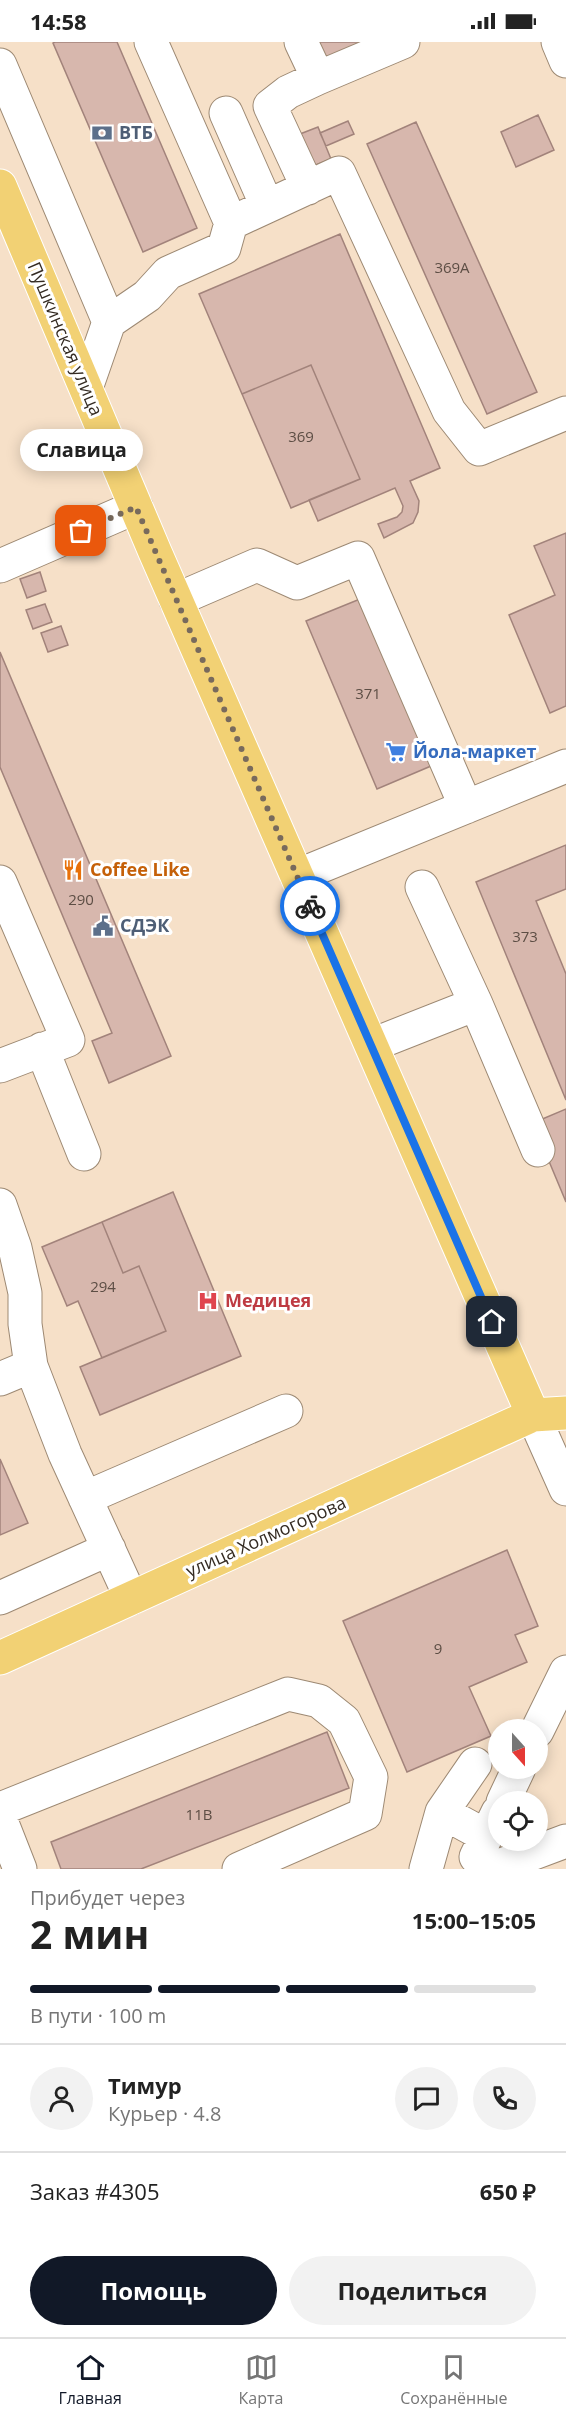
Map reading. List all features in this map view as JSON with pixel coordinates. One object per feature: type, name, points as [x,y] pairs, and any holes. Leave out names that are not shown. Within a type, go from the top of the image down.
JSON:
[{"type":"main road","name":"Пушкинская улица","points":[[0,186],[176,600],[533,1415]]},
{"type":"main road","points":[[533,1415],[566,1413]]},
{"type":"main road","name":"улица Холмогорова","points":[[0,1658],[533,1415]]},
{"type":"street","points":[[86,388],[110,321],[147,296],[168,273],[224,248],[231,223],[151,42]]},
{"type":"street","points":[[301,42],[318,78]]},
{"type":"street","points":[[308,188],[270,106],[288,92],[403,42]]},
{"type":"street","points":[[558,42],[566,61]]},
{"type":"street","points":[[0,65],[110,321]]},
{"type":"street","points":[[226,113],[267,206]]},
{"type":"street","points":[[231,223],[339,173],[449,411],[479,449],[566,413]]},
{"type":"street","points":[[0,566],[136,507]]},
{"type":"street","points":[[176,600],[257,565],[297,583],[358,558],[466,807]]},
{"type":"street","points":[[297,876],[566,766]]},
{"type":"street","points":[[0,882],[68,1040],[0,1066]]},
{"type":"street","points":[[422,887],[476,1004],[538,1150]]},
{"type":"street","points":[[372,1045],[476,1004]]},
{"type":"street","points":[[42,1049],[84,1154]]},
{"type":"street","points":[[0,1205],[15,1248],[12,1299],[25,1324],[32,1366],[85,1498],[131,1598]]},
{"type":"street","points":[[0,1379],[32,1366]]},
{"type":"street","points":[[85,1498],[286,1411]]},
{"type":"street","points":[[533,1415],[566,1489]]},
{"type":"street","points":[[0,1598],[109,1549]]},
{"type":"street","points":[[543,1719],[566,1672]]},
{"type":"street","points":[[0,1809],[288,1694],[320,1701],[344,1721],[370,1777],[365,1814],[239,1869]]},
{"type":"street","points":[[426,1869],[442,1812],[475,1764]]},
{"type":"street","points":[[442,1812],[488,1823]]},
{"type":"street","points":[[0,1818],[20,1869]]},
{"type":"street","points":[[470,1869],[488,1832]]},
{"type":"street","points":[[491,1869],[566,1841]]},
{"type":"building","points":[[117,42],[197,228],[143,252],[53,43]]},
{"type":"building","points":[[315,42],[364,42],[323,60]]},
{"type":"building","points":[[538,115],[554,150],[516,167],[501,132]]},
{"type":"building","points":[[348,121],[354,134],[326,146],[320,133]]},
{"type":"building","points":[[416,122],[537,392],[487,414],[367,144]]},
{"type":"building","points":[[318,127],[331,159],[313,166],[300,134]]},
{"type":"building","points":[[340,234],[440,468],[410,481],[419,501],[418,512],[413,523],[384,538],[378,524],[397,517],[402,512],[403,506],[395,488],[318,521],[309,500],[360,479],[311,365],[242,394],[199,294]]},
{"type":"building","points":[[311,365],[360,479],[291,508],[242,394]]},
{"type":"building","points":[[566,533],[566,706],[550,713],[509,615],[555,595],[534,546]]},
{"type":"building","points":[[40,572],[46,591],[27,598],[20,579]]},
{"type":"building","points":[[360,599],[431,766],[377,789],[306,621]]},
{"type":"building","points":[[45,604],[52,622],[33,629],[26,610]]},
{"type":"building","points":[[61,626],[68,645],[48,652],[41,633]]},
{"type":"building","points":[[0,652],[171,1056],[109,1083],[92,1041],[112,1033],[0,767]]},
{"type":"building","points":[[566,845],[566,889],[536,901],[566,974],[566,1100],[476,882]]},
{"type":"building","points":[[566,1109],[566,1202],[533,1123]]},
{"type":"building","points":[[173,1192],[241,1356],[100,1415],[80,1367],[166,1331],[139,1266],[123,1273],[102,1222]]},
{"type":"building","points":[[102,1222],[123,1273],[139,1266],[166,1331],[102,1358],[78,1301],[67,1306],[42,1247]]},
{"type":"building","points":[[0,1459],[28,1523],[0,1535]]},
{"type":"building","points":[[507,1550],[538,1626],[515,1635],[527,1662],[469,1687],[488,1729],[488,1737],[407,1772],[343,1621]]},
{"type":"building","points":[[327,1732],[349,1788],[141,1869],[61,1869],[51,1842]]},
{"type":"way so far","points":[[81,531],[136,507],[310,906]]},
{"type":"place","name":"ВТБ","points":[[102,133]]},
{"type":"place","name":"Славица","points":[[81,531]]},
{"type":"place","name":"Йола-маркет","points":[[396,752]]},
{"type":"place","name":"Coffee Like","points":[[73,870]]},
{"type":"place","name":"СДЭК","points":[[103,926]]},
{"type":"place","name":"Медицея","points":[[208,1301]]},
{"type":"route","points":[[310,906],[492,1322]]}]
